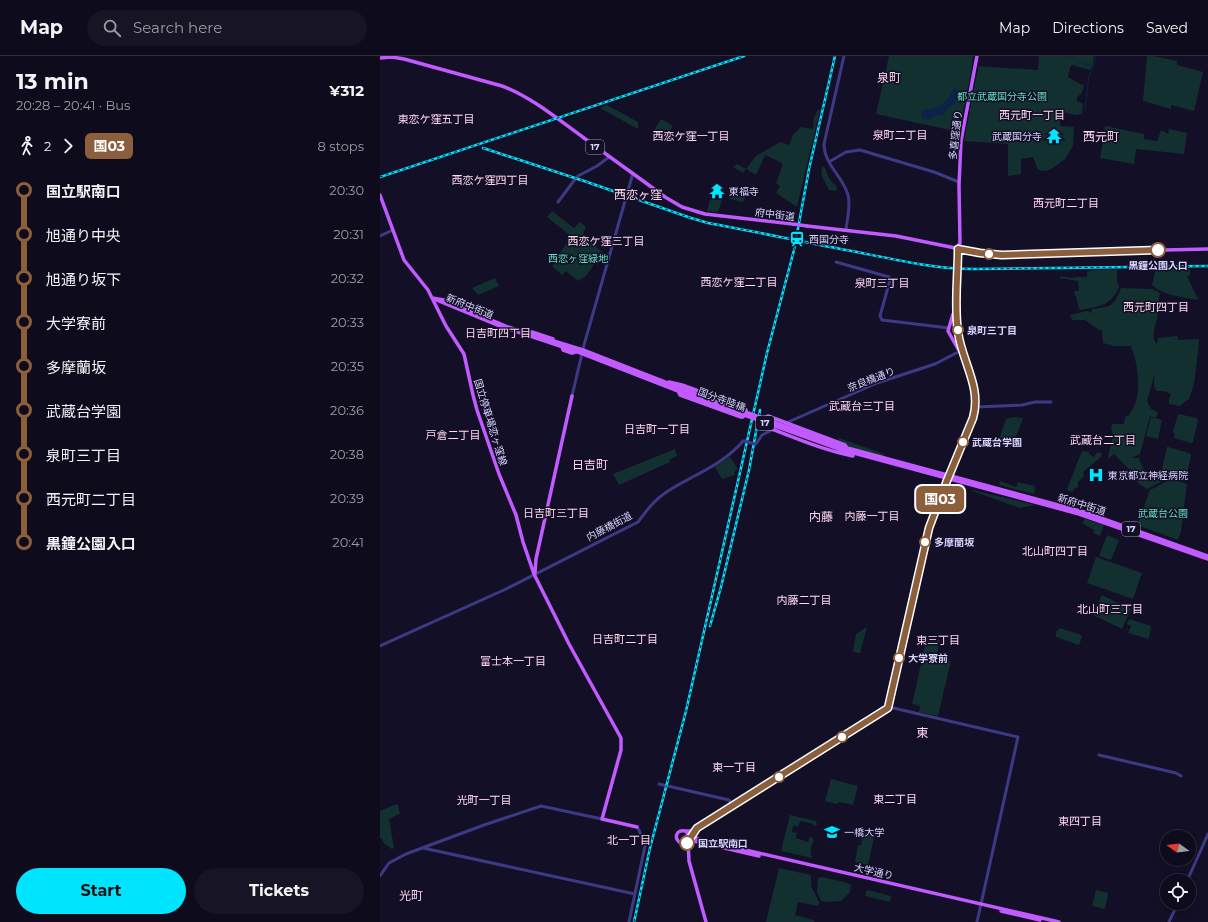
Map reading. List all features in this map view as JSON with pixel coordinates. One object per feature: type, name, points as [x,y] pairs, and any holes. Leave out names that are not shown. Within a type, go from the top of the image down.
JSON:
[{"type":"main road","name":"多喜窪通り","points":[[957,312],[958,248],[960,244],[959,182],[961,141],[977,56]]},
{"type":"main road","name":"府中街道","points":[[380,58],[392,57],[404,59],[511,89],[534,103],[633,173],[665,198],[688,209],[704,214],[896,236],[980,253],[1002,255],[1124,250],[1208,249]]},
{"type":"main road","name":"国立停車場恋ヶ窪線","points":[[380,195],[404,260],[426,286],[446,326],[464,354],[472,395],[499,474],[516,515],[534,574],[591,685],[621,738],[621,750],[602,819]]},
{"type":"main road","name":"新府中街道","points":[[432,298],[444,300],[528,333],[572,347],[631,373],[678,391],[692,394]]},
{"type":"main road","name":"新府中街道","points":[[432,298],[497,326],[576,352],[597,356],[692,394]]},
{"type":"main road","points":[[957,312],[953,314],[949,333],[958,349],[962,350]]},
{"type":"main road","points":[[688,853],[676,839],[677,834],[680,831],[686,832],[695,829],[888,708],[926,538],[948,477],[976,408],[975,390],[962,350],[958,331],[957,312]]},
{"type":"main road","name":"17","points":[[664,382],[667,381],[682,385],[745,408],[746,410],[743,417],[741,417],[680,395],[678,391]]},
{"type":"main road","name":"国分寺陸橋","points":[[692,394],[839,448]]},
{"type":"main road","points":[[534,574],[572,396]]},
{"type":"main road","name":"17","points":[[848,449],[845,444],[766,417],[763,425],[837,452],[857,457],[864,457]]},
{"type":"main road","name":"新府中街道","points":[[839,448],[848,449],[978,485],[988,490],[1087,516],[1208,559]]},
{"type":"main road","name":"新府中街道","points":[[839,448],[864,457],[1084,512],[1208,556]]},
{"type":"main road","points":[[529,560],[533,561],[536,559]]},
{"type":"main road","points":[[602,819],[637,827]]},
{"type":"main road","points":[[695,829],[690,839],[688,853],[706,922]]},
{"type":"main road","points":[[688,853],[691,844],[696,840],[694,836],[695,829]]},
{"type":"main road","name":"大学通り","points":[[686,832],[692,841],[696,840]]},
{"type":"main road","points":[[681,844],[690,839]]},
{"type":"main road","name":"大学通り","points":[[690,839],[1059,922]]},
{"type":"main road","name":"大学通り","points":[[980,905],[1049,922]]},
{"type":"street","points":[[844,56],[824,140],[825,153],[848,194],[849,204],[846,230]]},
{"type":"street","points":[[829,162],[843,153],[860,150],[934,172],[959,182]]},
{"type":"street","points":[[558,202],[577,177],[597,166],[609,157]]},
{"type":"street","points":[[572,396],[582,352],[633,173]]},
{"type":"street","points":[[380,236],[393,230]]},
{"type":"street","points":[[836,262],[890,277],[880,316],[882,320],[949,328]]},
{"type":"street","name":"奈良橋通り","points":[[786,423],[877,383],[935,364],[962,350]]},
{"type":"street","points":[[976,408],[1022,405],[1035,402],[1051,402]]},
{"type":"street","points":[[773,429],[786,423]]},
{"type":"street","name":"内藤橋街道","points":[[380,646],[490,596],[638,522],[652,504],[668,491],[703,472],[730,454],[743,441],[756,444],[762,435],[773,429]]},
{"type":"street","points":[[888,708],[1018,737],[977,922]]},
{"type":"street","points":[[1099,755],[1176,773],[1181,776]]},
{"type":"street","points":[[659,784],[729,800],[732,805]]},
{"type":"street","points":[[380,876],[390,863],[423,848],[484,825],[541,806],[602,819]]},
{"type":"street","points":[[629,922],[646,846],[637,827]]},
{"type":"street","points":[[1190,874],[1208,834]]},
{"type":"street","points":[[423,848],[635,894]]},
{"type":"street","points":[[1169,922],[1175,910]]},
{"type":"green space","name":"都立武蔵国分寺公園","points":[[889,56],[973,56],[959,132],[876,114]]},
{"type":"green space","points":[[1039,56],[1094,56],[1093,64],[1090,70],[1072,65],[1070,67],[1068,77],[1084,86],[1081,94],[1077,97],[1077,101],[1083,104],[1082,114],[1075,115],[1063,112],[1060,120],[1060,126],[1074,127],[1073,146],[1065,159],[1053,168],[1046,171],[1038,170],[1033,157],[1021,159],[1021,174],[1008,176],[1008,144],[964,141],[978,66],[1038,70]]},
{"type":"green space","points":[[1147,56],[1177,61],[1177,65],[1203,72],[1194,111],[1171,105],[1171,109],[1143,101]]},
{"type":"green space","points":[[607,105],[638,122],[638,129],[600,108]]},
{"type":"green space","points":[[818,110],[820,110],[797,207],[776,193],[780,186],[776,183],[782,163],[765,155],[756,175],[746,169],[756,156],[780,142],[789,145],[793,135],[801,127],[813,129],[814,117]]},
{"type":"green space","points":[[661,119],[673,126],[665,143],[651,135]]},
{"type":"green space","points":[[1105,126],[1144,134],[1144,139],[1157,141],[1161,130],[1168,134],[1169,129],[1187,133],[1184,154],[1136,149],[1134,164],[1100,158]]},
{"type":"green space","points":[[737,164],[746,169],[743,173],[733,167]]},
{"type":"green space","points":[[823,166],[830,179],[837,187],[836,191],[829,190],[821,174]]},
{"type":"green space","points":[[736,186],[744,188],[743,191],[747,193],[744,201],[742,202],[729,199],[734,193]]},
{"type":"green space","points":[[711,196],[722,200],[718,212],[707,211]]},
{"type":"green space","name":"西恋ヶ窪緑地","points":[[552,211],[574,228],[580,222],[586,227],[583,234],[603,253],[607,254],[606,258],[599,257],[586,276],[578,281],[566,271],[562,275],[552,266],[572,237],[547,217]]},
{"type":"green space","points":[[1156,268],[1169,268],[1179,271],[1181,268],[1190,269],[1190,276],[1187,276],[1198,300],[1174,296],[1157,289],[1152,285]]},
{"type":"green space","points":[[1092,270],[1117,270],[1117,281],[1119,287],[1108,302],[1099,306],[1081,310],[1079,309],[1074,292],[1079,290],[1078,281],[1060,278],[1060,276],[1072,278],[1087,277],[1087,272]]},
{"type":"green space","points":[[495,278],[499,286],[478,295],[472,288]]},
{"type":"green space","points":[[1121,288],[1152,289],[1160,293],[1156,310],[1158,312],[1158,316],[1154,333],[1157,344],[1158,338],[1177,336],[1179,340],[1199,339],[1194,384],[1189,399],[1180,406],[1169,404],[1171,394],[1164,391],[1157,391],[1155,389],[1154,374],[1147,401],[1151,409],[1158,412],[1156,418],[1150,416],[1140,454],[1132,458],[1139,458],[1144,470],[1169,478],[1147,489],[1139,484],[1132,472],[1114,454],[1109,458],[1108,457],[1113,436],[1111,426],[1113,424],[1124,424],[1125,417],[1129,415],[1134,407],[1138,391],[1135,358],[1131,346],[1114,346],[1103,343],[1102,330],[1099,330],[1085,320],[1072,320],[1070,315],[1087,311],[1091,313],[1092,309],[1108,306],[1114,302]]},
{"type":"green space","points":[[1178,414],[1197,418],[1198,421],[1193,442],[1191,443],[1174,438],[1175,434],[1173,432]]},
{"type":"green space","points":[[1014,417],[1023,418],[1012,447],[998,442],[1006,419]]},
{"type":"green space","points":[[1151,417],[1162,420],[1158,439],[1146,436]]},
{"type":"green space","points":[[839,438],[884,454],[883,457],[844,446],[839,443]]},
{"type":"green space","points":[[1167,447],[1189,453],[1191,455],[1186,479],[1184,480],[1163,472],[1162,469]]},
{"type":"green space","points":[[675,449],[677,456],[669,460],[670,462],[619,485],[613,474]]},
{"type":"green space","points":[[1082,451],[1089,452],[1089,454],[1094,457],[1097,452],[1102,453],[1101,457],[1083,472],[1084,476],[1078,482],[1078,487],[1073,490],[1073,492],[1068,491],[1067,489]]},
{"type":"green space","points":[[730,457],[738,469],[734,472],[735,475],[722,479],[715,467]]},
{"type":"green space","name":"武蔵台公園","points":[[1172,479],[1187,484],[1181,531],[1178,540],[1137,525],[1150,490]]},
{"type":"green space","points":[[1000,481],[1016,487],[1018,482],[1035,486],[1034,494],[999,485]]},
{"type":"green space","points":[[972,491],[1035,505],[1020,508]]},
{"type":"green space","points":[[1085,519],[1104,525],[1100,536],[1093,533],[1094,530],[1082,523]]},
{"type":"green space","points":[[1107,535],[1119,540],[1111,560],[1099,556]]},
{"type":"green space","points":[[1096,557],[1142,573],[1133,599],[1087,583]]},
{"type":"green space","points":[[1102,595],[1131,609],[1122,629],[1093,615]]},
{"type":"green space","points":[[1129,619],[1151,626],[1149,639],[1128,633],[1131,626],[1127,624]]},
{"type":"green space","points":[[867,627],[860,653],[853,652],[856,634]]},
{"type":"green space","points":[[1060,628],[1081,635],[1082,637],[1079,645],[1056,637],[1056,632]]},
{"type":"green space","points":[[927,637],[940,640],[936,658],[951,661],[938,716],[919,712],[920,706],[912,704]]},
{"type":"green space","points":[[831,779],[858,786],[853,805],[839,802],[837,804],[825,801]]},
{"type":"green space","points":[[396,804],[398,805],[400,814],[389,819],[394,848],[391,849],[389,846],[385,845],[382,839],[380,839],[380,811]]},
{"type":"green space","points":[[790,815],[816,821],[817,825],[813,826],[813,824],[800,821],[798,827],[793,825],[792,832],[797,833],[796,838],[808,842],[810,836],[813,839],[814,841],[811,850],[812,858],[781,851]]},
{"type":"green space","points":[[864,831],[875,833],[868,865],[855,862],[858,845],[861,845]]},
{"type":"green space","points":[[779,868],[811,875],[811,886],[819,902],[818,906],[798,902],[795,915],[814,920],[814,922],[766,922]]},
{"type":"green space","points":[[822,877],[851,885],[850,892],[841,901],[821,901],[817,892],[818,878]]},
{"type":"green space","points":[[867,890],[891,896],[890,902],[865,896]]},
{"type":"green space","points":[[1096,890],[1108,893],[1105,909],[1092,906]]},
{"type":"water","points":[[955,88],[958,90],[956,95],[957,101],[943,115],[934,116],[929,120],[923,119],[921,116],[923,110],[931,109],[942,104],[948,99]]},
{"type":"waterway","points":[[1067,56],[1073,58],[1077,62],[1093,66]]},
{"type":"waterway","points":[[1085,112],[1089,75],[1096,56]]},
{"type":"railway","points":[[380,177],[744,56]]},
{"type":"railway","points":[[634,922],[650,848],[686,711],[767,353],[794,250],[809,169],[835,56]]},
{"type":"railway","points":[[483,148],[708,223],[916,264],[960,269],[1208,266]]},
{"type":"railway","points":[[710,626],[721,587],[749,470],[760,410]]},
{"type":"bus line","name":"国03","points":[[687,843],[697,828],[888,708],[929,528],[976,408],[975,390],[962,350],[958,331],[958,249],[1002,255],[1158,250]]},
{"type":"place","name":"武蔵国分寺","points":[[1054,136]]},
{"type":"place","name":"東福寺","points":[[717,191]]},
{"type":"place","name":"西国分寺","points":[[797,239]]},
{"type":"place","name":"黒鐘公園入口","points":[[1158,250]]},
{"type":"place","name":"泉町三丁目","points":[[958,330]]},
{"type":"place","name":"武蔵台学園","points":[[963,442]]},
{"type":"place","name":"東京都立神経病院","points":[[1096,475]]},
{"type":"place","name":"多摩蘭坂","points":[[925,542]]},
{"type":"place","name":"大学寮前","points":[[899,658]]},
{"type":"place","name":"一橋大学","points":[[832,832]]},
{"type":"place","name":"国立駅南口","points":[[687,843]]},
{"type":"district","name":"泉町","points":[[889,78]]},
{"type":"district","name":"西元町一丁目","points":[[1032,115]]},
{"type":"district","name":"東恋ケ窪五丁目","points":[[436,119]]},
{"type":"district","name":"泉町二丁目","points":[[900,135]]},
{"type":"district","name":"西恋ケ窪一丁目","points":[[691,136]]},
{"type":"district","name":"西元町","points":[[1101,137]]},
{"type":"district","name":"西恋ケ窪四丁目","points":[[490,180]]},
{"type":"district","name":"西恋ヶ窪","points":[[638,195]]},
{"type":"district","name":"西元町二丁目","points":[[1066,203]]},
{"type":"district","name":"西恋ケ窪三丁目","points":[[606,241]]},
{"type":"district","name":"西恋ケ窪二丁目","points":[[739,282]]},
{"type":"district","name":"泉町三丁目","points":[[882,283]]},
{"type":"district","name":"西元町四丁目","points":[[1156,307]]},
{"type":"district","name":"日吉町四丁目","points":[[498,333]]},
{"type":"district","name":"武蔵台三丁目","points":[[862,406]]},
{"type":"district","name":"日吉町一丁目","points":[[657,429]]},
{"type":"district","name":"戸倉二丁目","points":[[453,435]]},
{"type":"district","name":"武蔵台二丁目","points":[[1103,440]]},
{"type":"district","name":"日吉町","points":[[590,465]]},
{"type":"district","name":"日吉町三丁目","points":[[556,513]]},
{"type":"district","name":"内藤一丁目","points":[[872,516]]},
{"type":"district","name":"内藤","points":[[821,517]]},
{"type":"district","name":"北山町四丁目","points":[[1055,551]]},
{"type":"district","name":"内藤二丁目","points":[[804,600]]},
{"type":"district","name":"北山町三丁目","points":[[1110,609]]},
{"type":"district","name":"日吉町二丁目","points":[[625,639]]},
{"type":"district","name":"東三丁目","points":[[938,640]]},
{"type":"district","name":"富士本一丁目","points":[[513,661]]},
{"type":"district","name":"東","points":[[922,733]]},
{"type":"district","name":"東一丁目","points":[[734,767]]},
{"type":"district","name":"東二丁目","points":[[895,799]]},
{"type":"district","name":"光町一丁目","points":[[484,800]]},
{"type":"district","name":"東四丁目","points":[[1080,821]]},
{"type":"district","name":"北一丁目","points":[[629,840]]},
{"type":"district","name":"光町","points":[[411,896]]}]
